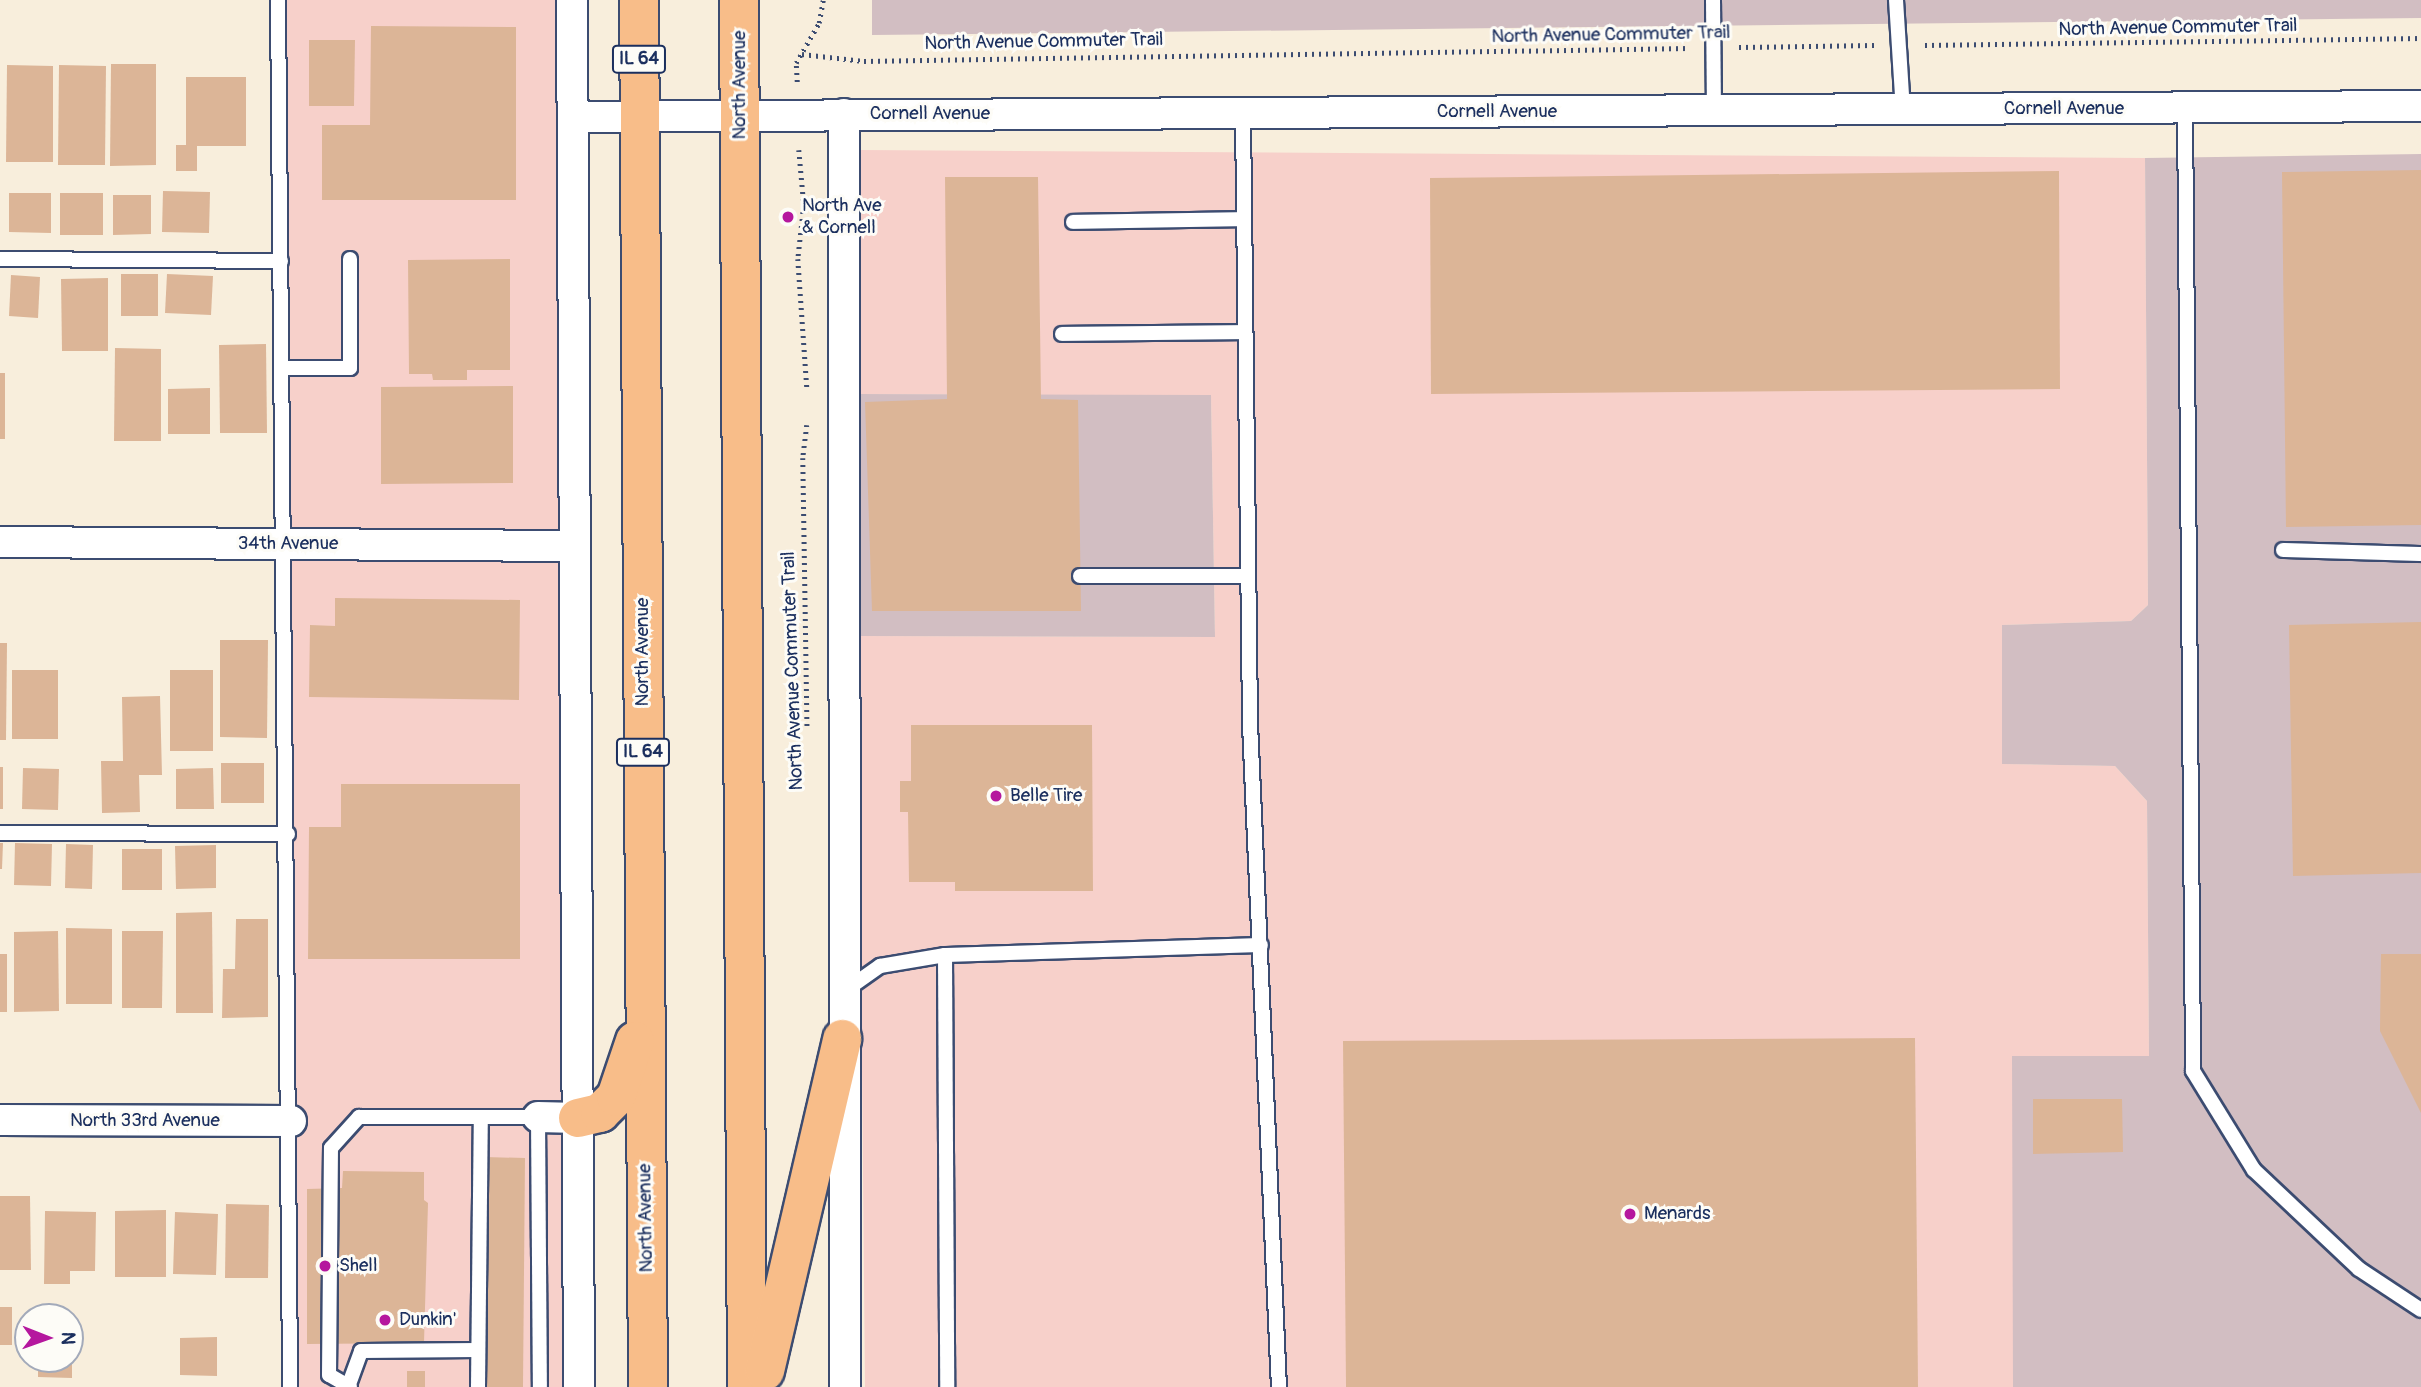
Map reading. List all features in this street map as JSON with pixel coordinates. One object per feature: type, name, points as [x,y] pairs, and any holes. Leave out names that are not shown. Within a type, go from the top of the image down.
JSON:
[{"type":"main road","name":"North Avenue","points":[[639,0],[648,1387]]},
{"type":"main road","name":"North Avenue","points":[[739,0],[747,1387]]},
{"type":"main road","points":[[578,1118],[600,1113],[616,1097],[644,1016]]},
{"type":"main road","points":[[763,1387],[773,1323],[842,1039]]},
{"type":"street","points":[[572,0],[579,1387]]},
{"type":"street","name":"Cornell Avenue","points":[[573,117],[2421,107]]},
{"type":"street","points":[[844,114],[842,1039],[845,1387]]},
{"type":"street","name":"34th Avenue","points":[[0,542],[575,546]]},
{"type":"street","points":[[538,1117],[578,1118]]},
{"type":"street","name":"North 33rd Avenue","points":[[0,1120],[291,1121]]},
{"type":"lane","points":[[278,0],[291,1121],[290,1387]]},
{"type":"lane","points":[[1713,0],[1714,111]]},
{"type":"lane","points":[[1896,0],[1896,45],[1903,110]]},
{"type":"lane","points":[[2185,108],[2193,1071],[2254,1170],[2359,1269],[2421,1310]]},
{"type":"lane","points":[[1243,114],[1250,724],[1279,1387]]},
{"type":"lane","points":[[1073,222],[1244,219]]},
{"type":"lane","points":[[0,259],[281,261]]},
{"type":"lane","points":[[283,368],[350,368],[350,260]]},
{"type":"lane","points":[[1062,334],[1245,332]]},
{"type":"lane","points":[[2283,550],[2421,554]]},
{"type":"lane","points":[[1080,576],[1248,576]]},
{"type":"lane","points":[[0,833],[288,834]]},
{"type":"lane","points":[[842,992],[880,966],[945,954],[1261,945]]},
{"type":"lane","points":[[945,954],[947,1387]]},
{"type":"lane","points":[[478,1387],[481,1116]]},
{"type":"lane","points":[[478,1350],[361,1351],[349,1387],[329,1375],[331,1148],[359,1117],[538,1117],[540,1387]]},
{"type":"path","points":[[796,63],[819,23],[823,0]]},
{"type":"path","name":"North Avenue Commuter Trail","points":[[802,54],[864,61],[2421,38]]},
{"type":"path","points":[[800,192],[804,205],[798,259],[808,396]]},
{"type":"path","name":"North Avenue Commuter Trail","points":[[807,731],[803,458],[808,420]]},
{"type":"shaded area","points":[[278,0],[572,0],[579,1387],[290,1387]]},
{"type":"shaded area","points":[[872,0],[2421,0],[2421,18],[872,35]]},
{"type":"shaded area","points":[[859,150],[2145,158],[2148,605],[2131,621],[2002,625],[2003,764],[2115,766],[2147,801],[2149,1056],[2014,1387],[865,1387],[858,636],[1215,637],[1211,396],[856,394]]},
{"type":"shaded area","points":[[2421,154],[2421,1387],[2013,1387],[2012,1056],[2149,1056],[2147,801],[2115,766],[2002,764],[2002,625],[2131,621],[2148,605],[2145,158]]},
{"type":"shaded area","points":[[856,394],[1211,395],[1215,637],[858,636]]},
{"type":"building","points":[[371,26],[516,27],[516,200],[322,200],[322,125],[370,125]]},
{"type":"building","points":[[309,40],[355,40],[354,106],[309,106]]},
{"type":"building","points":[[111,64],[156,64],[156,165],[110,166]]},
{"type":"building","points":[[7,65],[53,66],[53,162],[6,162]]},
{"type":"building","points":[[59,65],[106,66],[105,165],[58,165]]},
{"type":"building","points":[[186,77],[246,77],[246,146],[197,146],[197,171],[176,171],[176,145],[186,145]]},
{"type":"building","points":[[2421,170],[2421,525],[2286,527],[2282,172]]},
{"type":"building","points":[[2059,171],[2060,389],[1431,394],[1430,178]]},
{"type":"building","points":[[945,177],[1038,177],[1041,399],[1078,400],[1081,611],[872,611],[865,402],[947,399]]},
{"type":"building","points":[[163,191],[210,192],[209,233],[162,232]]},
{"type":"building","points":[[9,193],[51,193],[51,233],[9,232]]},
{"type":"building","points":[[60,193],[103,193],[103,235],[60,235]]},
{"type":"building","points":[[113,195],[151,195],[151,234],[113,235]]},
{"type":"building","points":[[510,259],[510,370],[467,370],[467,380],[433,380],[432,374],[409,374],[408,260]]},
{"type":"building","points":[[121,274],[158,274],[158,316],[121,316]]},
{"type":"building","points":[[167,274],[213,276],[211,315],[165,313]]},
{"type":"building","points":[[11,275],[40,277],[38,318],[9,316]]},
{"type":"building","points":[[108,278],[108,351],[62,351],[61,279]]},
{"type":"building","points":[[266,344],[267,433],[220,433],[219,345]]},
{"type":"building","points":[[115,348],[161,349],[161,441],[114,441]]},
{"type":"building","points":[[0,373],[5,373],[5,439],[0,439]]},
{"type":"building","points":[[513,386],[513,483],[381,484],[381,387]]},
{"type":"building","points":[[210,388],[210,434],[168,434],[168,389]]},
{"type":"building","points":[[335,598],[520,600],[519,700],[309,697],[310,625],[335,626]]},
{"type":"building","points":[[2421,622],[2421,873],[2293,876],[2289,625]]},
{"type":"building","points":[[220,640],[268,640],[267,738],[220,737]]},
{"type":"building","points":[[0,643],[7,643],[6,740],[0,740]]},
{"type":"building","points":[[12,670],[58,670],[58,739],[12,739]]},
{"type":"building","points":[[170,670],[213,670],[213,751],[170,751]]},
{"type":"building","points":[[160,696],[162,775],[139,775],[140,812],[102,813],[101,761],[123,761],[122,697]]},
{"type":"building","name":"Belle Tire","points":[[911,725],[1092,725],[1093,891],[955,891],[955,882],[909,882],[908,812],[900,812],[900,781],[911,781]]},
{"type":"building","points":[[221,763],[264,763],[264,803],[221,803]]},
{"type":"building","points":[[0,767],[3,767],[3,809],[0,809]]},
{"type":"building","points":[[23,768],[59,769],[58,810],[22,809]]},
{"type":"building","points":[[213,768],[214,809],[176,809],[176,769]]},
{"type":"building","points":[[341,784],[520,784],[520,959],[308,959],[309,827],[341,827]]},
{"type":"building","points":[[0,843],[3,843],[2,869],[0,869]]},
{"type":"building","points":[[15,843],[52,844],[51,886],[14,885]]},
{"type":"building","points":[[66,844],[93,845],[92,889],[65,888]]},
{"type":"building","points":[[216,845],[216,888],[176,889],[175,846]]},
{"type":"building","points":[[122,849],[162,849],[162,890],[122,890]]},
{"type":"building","points":[[212,912],[213,1013],[176,1013],[176,913]]},
{"type":"building","points":[[236,919],[268,919],[268,1017],[222,1018],[223,969],[235,969]]},
{"type":"building","points":[[66,928],[112,929],[112,1004],[66,1004]]},
{"type":"building","points":[[58,931],[59,1011],[14,1012],[14,932]]},
{"type":"building","points":[[122,931],[163,931],[162,1008],[122,1008]]},
{"type":"building","points":[[0,954],[7,954],[7,1012],[0,1012]]},
{"type":"building","points":[[2381,954],[2421,954],[2421,1113],[2380,1031]]},
{"type":"building","name":"Menards","points":[[1915,1038],[1918,1387],[1346,1387],[1343,1041]]},
{"type":"building","points":[[2033,1099],[2122,1099],[2123,1152],[2033,1154]]},
{"type":"building","points":[[485,1157],[525,1158],[523,1387],[483,1387]]},
{"type":"building","name":"Shell","points":[[343,1171],[424,1172],[424,1200],[428,1203],[424,1343],[307,1344],[307,1189],[342,1188]]},
{"type":"building","points":[[0,1196],[30,1196],[31,1270],[0,1270]]},
{"type":"building","points":[[226,1204],[269,1205],[268,1278],[225,1278]]},
{"type":"building","points":[[166,1210],[166,1277],[115,1277],[115,1211]]},
{"type":"building","points":[[45,1211],[96,1212],[95,1271],[70,1271],[70,1284],[44,1284]]},
{"type":"building","points":[[175,1212],[218,1214],[216,1275],[173,1274]]},
{"type":"building","points":[[0,1307],[12,1307],[12,1345],[0,1345]]},
{"type":"building","points":[[217,1337],[217,1376],[180,1375],[180,1338]]},
{"type":"building","points":[[407,1371],[425,1371],[425,1387],[407,1387]]},
{"type":"building","points":[[38,1373],[72,1373],[72,1378],[38,1377]]},
{"type":"place","name":"North Ave & Cornell","points":[[788,217]]},
{"type":"place","name":"Belle Tire","points":[[996,796]]},
{"type":"place","name":"Menards","points":[[1630,1214]]},
{"type":"place","name":"Shell","points":[[325,1266]]},
{"type":"place","name":"Dunkin'","points":[[385,1320]]}]
